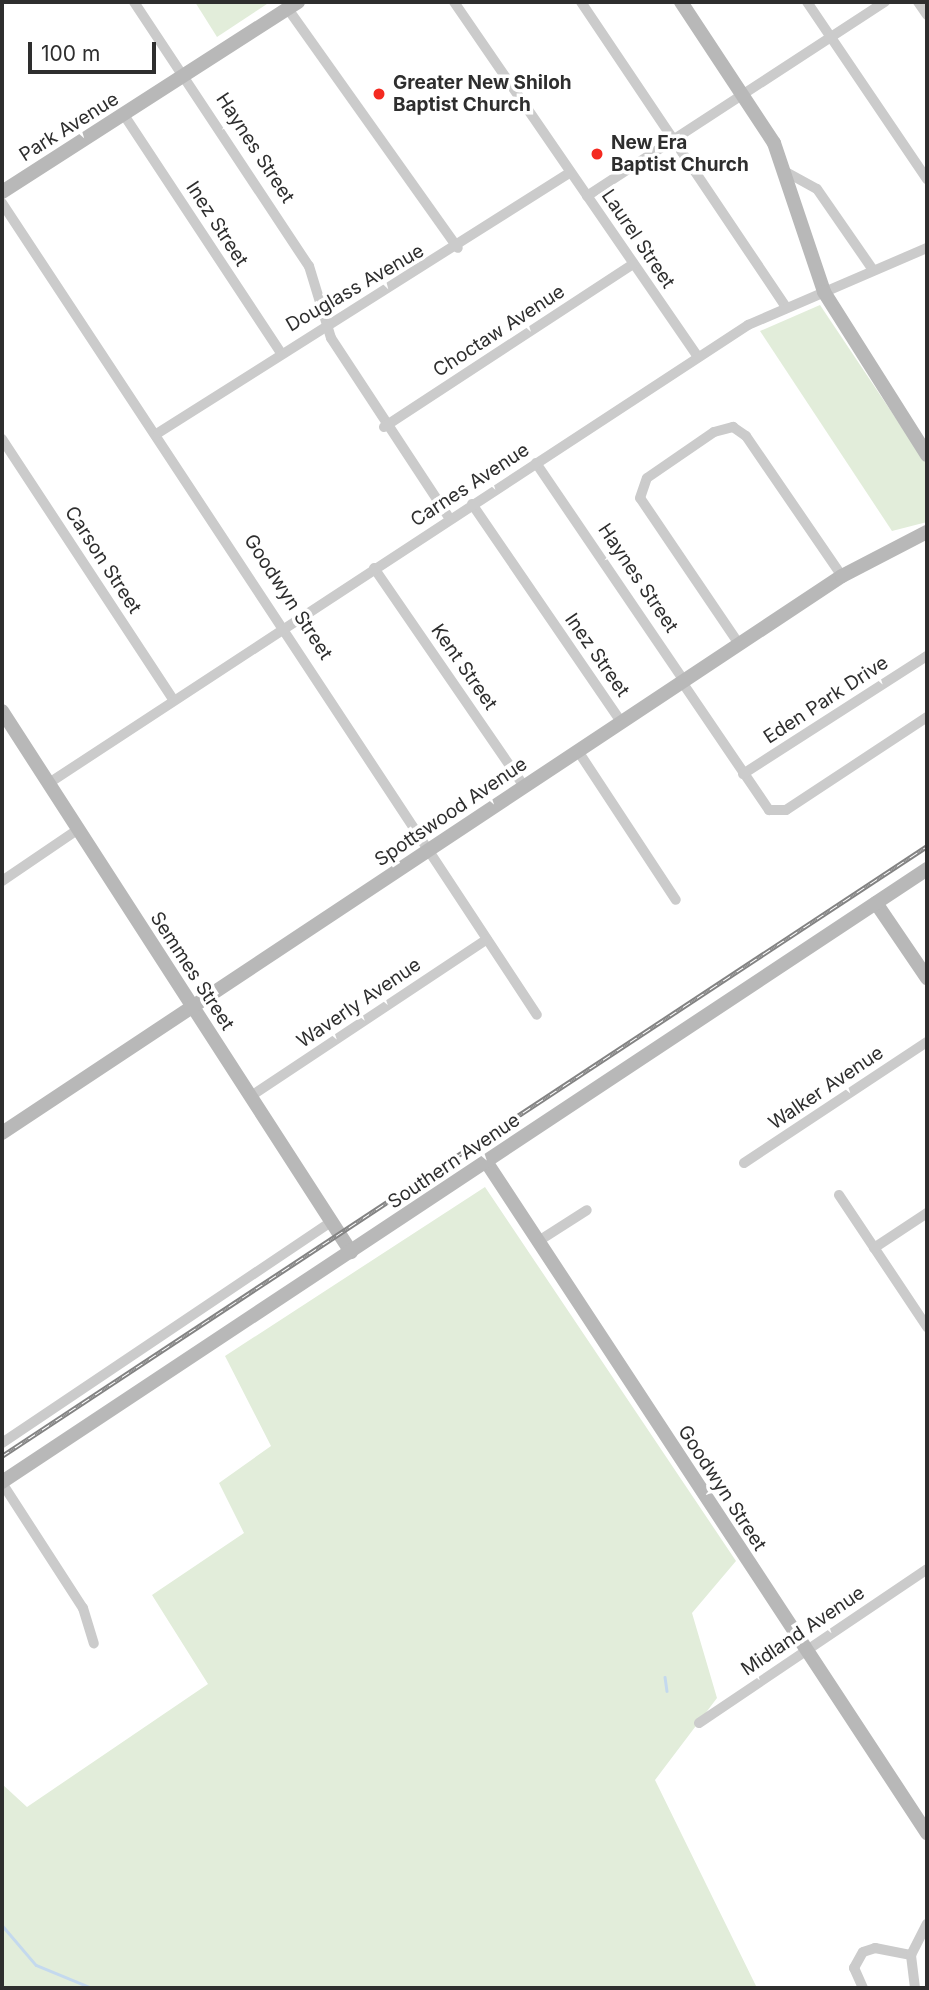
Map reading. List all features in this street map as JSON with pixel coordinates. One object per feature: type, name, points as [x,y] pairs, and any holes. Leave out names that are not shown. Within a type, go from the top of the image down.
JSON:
[{"type":"main road","points":[[681,2],[743,94],[786,172],[824,292],[927,455]]},
{"type":"main road","name":"Park Avenue","points":[[2,192],[293,5]]},
{"type":"main road","name":"Spottswood Avenue","points":[[2,1133],[842,576],[927,532]]},
{"type":"main road","name":"Semmes Street","points":[[2,711],[351,1252]]},
{"type":"main road","name":"Southern Avenue","points":[[2,1483],[927,869]]},
{"type":"main road","points":[[876,903],[927,978]]},
{"type":"main road","name":"Goodwyn Street","points":[[487,1163],[927,1833]]},
{"type":"street","name":"Haynes Street","points":[[134,2],[309,266],[326,323]]},
{"type":"street","name":"Laurel Street","points":[[454,2],[698,357]]},
{"type":"street","points":[[581,2],[676,139],[786,307]]},
{"type":"street","points":[[807,2],[927,179]]},
{"type":"street","points":[[587,196],[885,2]]},
{"type":"street","points":[[918,2],[927,15]]},
{"type":"street","points":[[293,5],[458,248]]},
{"type":"street","name":"Inez Street","points":[[124,115],[280,352]]},
{"type":"street","points":[[786,172],[817,189],[873,270]]},
{"type":"street","name":"Douglass Avenue","points":[[158,433],[326,323],[377,300],[570,173]]},
{"type":"street","name":"Goodwyn Street","points":[[2,203],[286,627],[428,851],[537,1015]]},
{"type":"street","name":"Carnes Avenue","points":[[49,783],[698,357],[786,307],[926,251]]},
{"type":"street","name":"Choctaw Avenue","points":[[384,427],[633,264]]},
{"type":"street","points":[[326,323],[384,427],[450,519]]},
{"type":"street","points":[[739,644],[642,503],[640,491],[653,473],[720,428],[733,427],[746,436],[842,576]]},
{"type":"street","name":"Carson Street","points":[[2,439],[174,701]]},
{"type":"street","name":"Haynes Street","points":[[536,463],[767,808],[786,810],[927,717]]},
{"type":"street","name":"Inez Street","points":[[472,504],[621,722]]},
{"type":"street","name":"Kent Street","points":[[374,568],[524,786]]},
{"type":"street","name":"Eden Park Drive","points":[[743,774],[927,656]]},
{"type":"street","points":[[578,751],[676,900]]},
{"type":"street","points":[[2,881],[77,830]]},
{"type":"street","name":"Waverly Avenue","points":[[251,1096],[487,939]]},
{"type":"street","name":"Walker Avenue","points":[[744,1163],[927,1042]]},
{"type":"street","points":[[839,1195],[927,1327]]},
{"type":"street","points":[[537,1242],[587,1210]]},
{"type":"street","points":[[874,1248],[927,1213]]},
{"type":"street","points":[[2,1443],[331,1222]]},
{"type":"street","points":[[2,1483],[83,1608],[94,1643]]},
{"type":"street","name":"Midland Avenue","points":[[699,1723],[927,1570]]},
{"type":"street","points":[[915,1988],[911,1955],[927,1924]]},
{"type":"street","points":[[863,1988],[854,1968],[863,1952],[875,1948],[911,1955]]},
{"type":"green space","points":[[195,2],[270,2],[217,37]]},
{"type":"green space","points":[[820,305],[927,465],[927,522],[892,531],[760,331]]},
{"type":"green space","points":[[485,1187],[736,1561],[692,1613],[717,1698],[655,1780],[757,1988],[2,1988],[2,1784],[27,1807],[208,1684],[152,1595],[244,1533],[219,1483],[271,1446],[225,1356]]},
{"type":"waterway","points":[[665,1677],[667,1691]]},
{"type":"waterway","points":[[2,1925],[36,1965],[92,1988]]},
{"type":"railway","points":[[2,1456],[927,846]]},
{"type":"place","name":"Greater New Shiloh Baptist Church","points":[[379,94]]},
{"type":"place","name":"New Era Baptist Church","points":[[597,154]]}]
